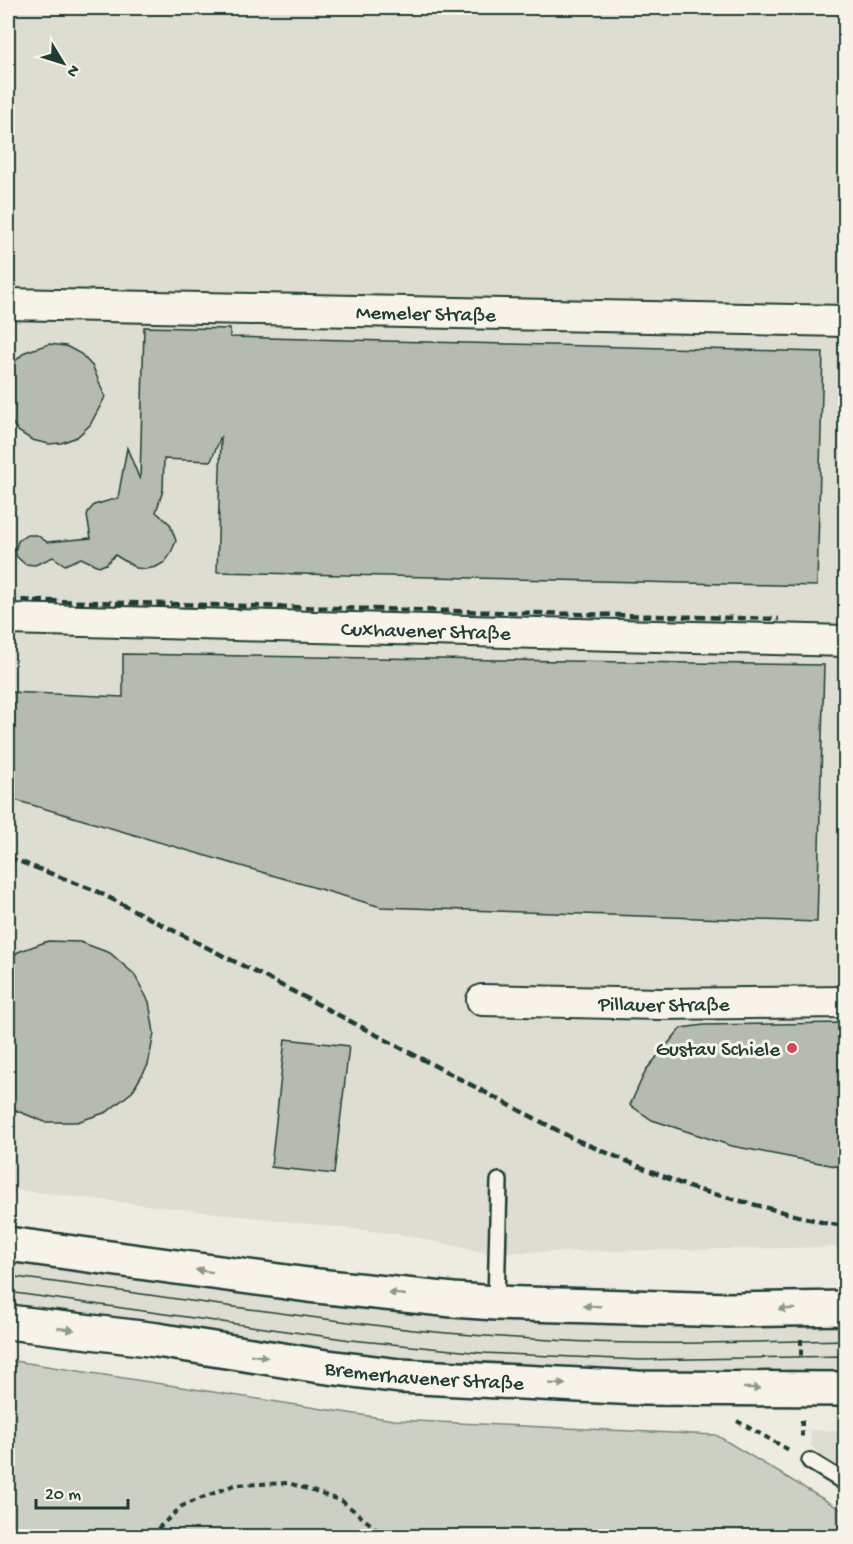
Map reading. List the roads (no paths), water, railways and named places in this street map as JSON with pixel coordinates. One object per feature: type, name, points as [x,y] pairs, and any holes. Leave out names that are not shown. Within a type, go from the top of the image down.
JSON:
[{"type":"main road","points":[[8,1244],[308,1285],[496,1303],[730,1310],[846,1308]]},
{"type":"main road","name":"Bremerhavener Straße","points":[[8,1322],[157,1340],[320,1366],[400,1376],[638,1388],[846,1389]]},
{"type":"street","name":"Memeler Straße","points":[[8,304],[846,321]]},
{"type":"street","name":"Cuxhavener Straße","points":[[8,619],[846,641]]},
{"type":"street","name":"Pillauer Straße","points":[[482,1000],[660,1004],[846,1002]]},
{"type":"lane","points":[[496,1303],[499,1181]]},
{"type":"lane","points":[[810,1461],[846,1483]]},
{"type":"tram line","points":[[8,1276],[341,1321],[470,1335],[625,1343],[846,1340]]},
{"type":"tram line","points":[[8,1292],[351,1340],[482,1353],[640,1360],[846,1356]]},
{"type":"railway","points":[[8,600],[779,619]]},
{"type":"railway","points":[[8,857],[96,891],[574,1139],[691,1188],[825,1223],[846,1226]]},
{"type":"place","name":"Gustav Schiele","points":[[792,1048]]}]
